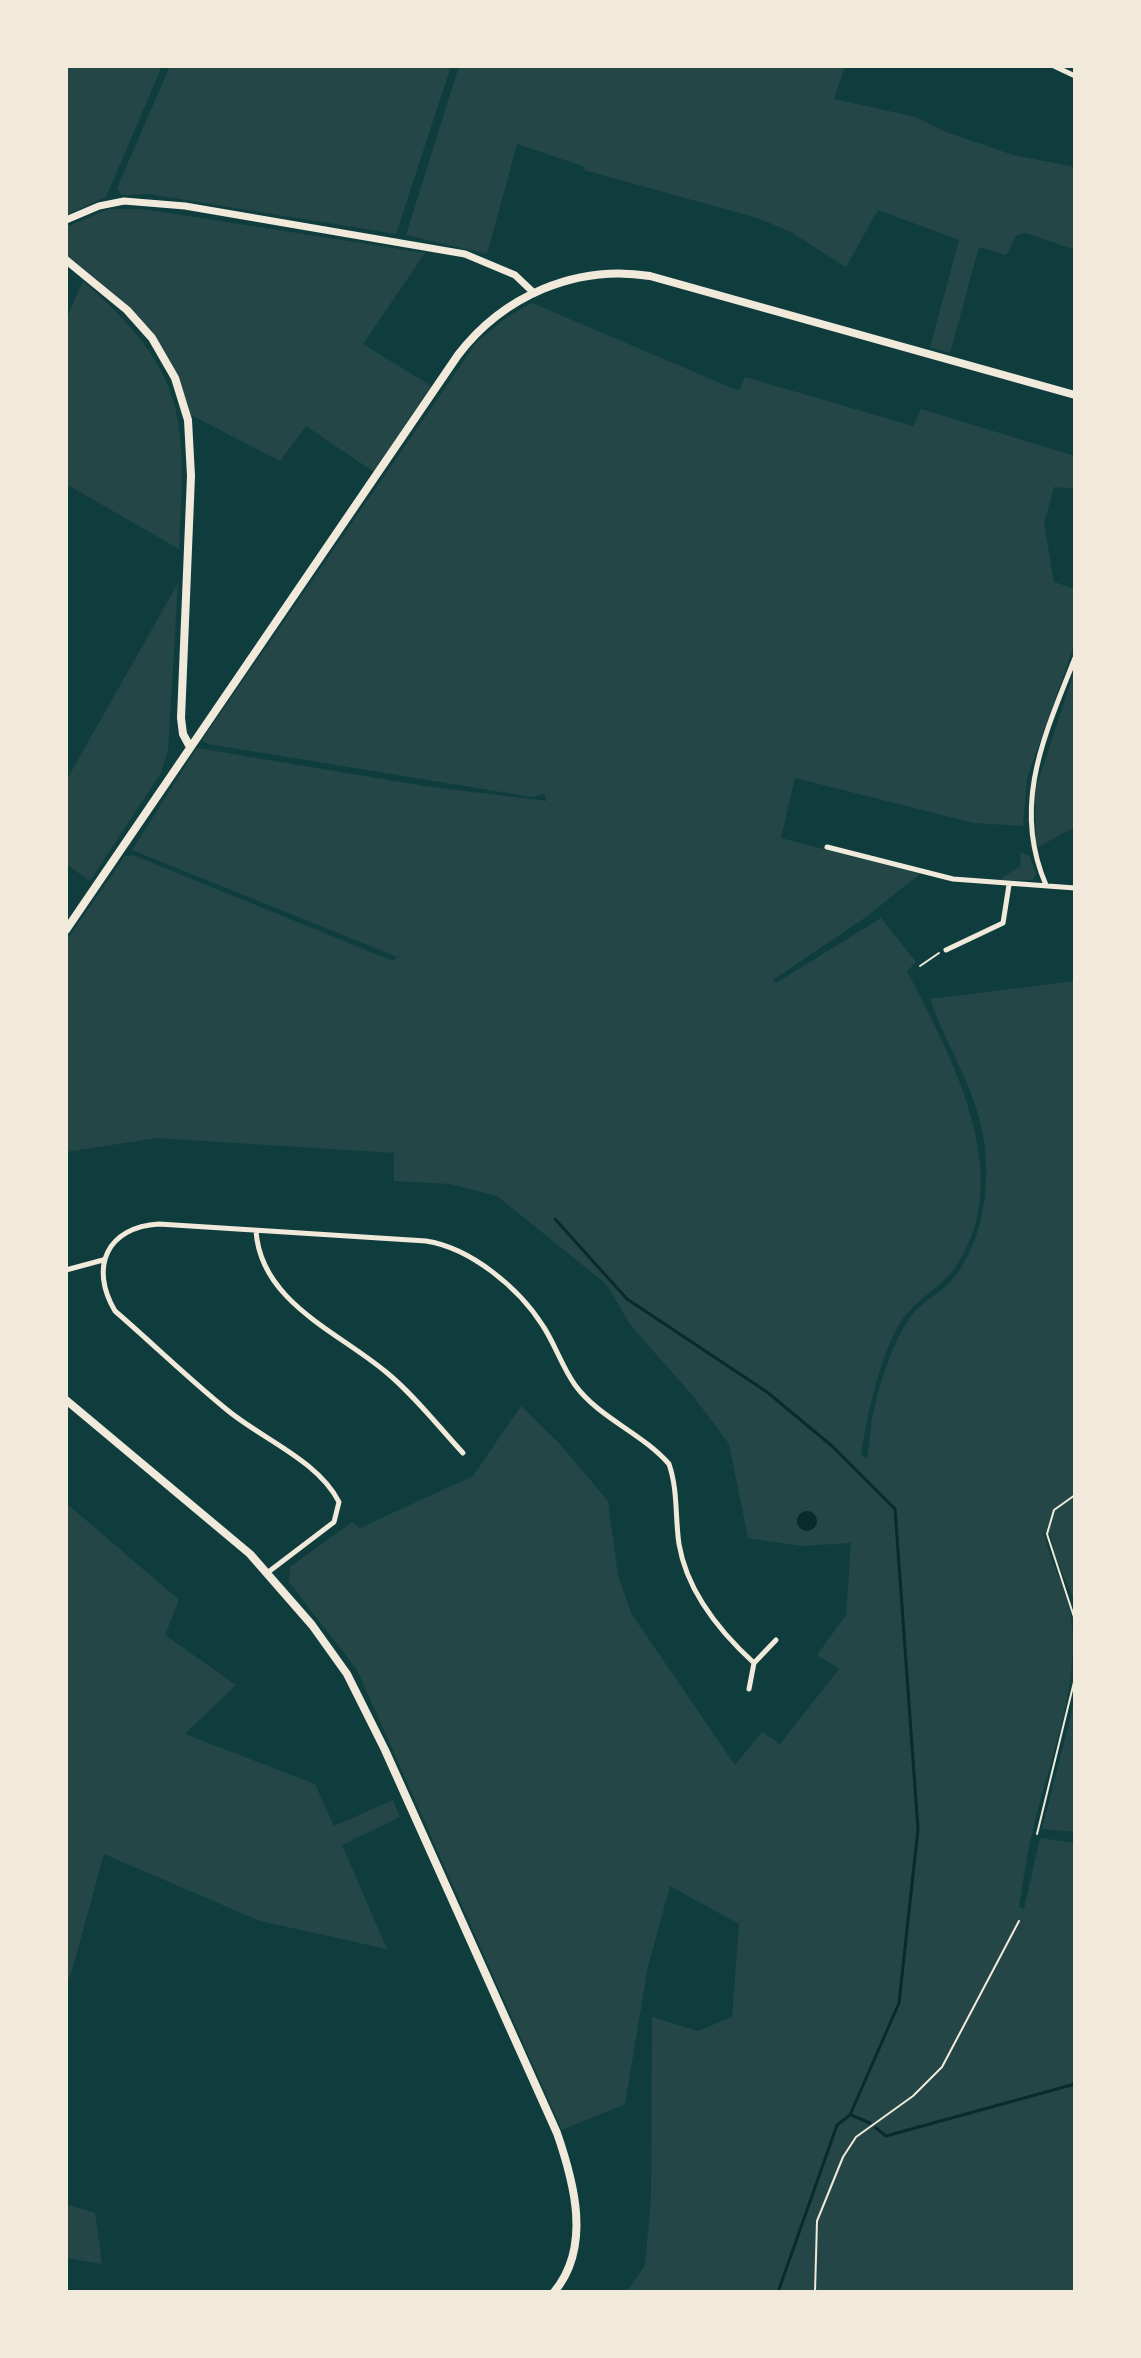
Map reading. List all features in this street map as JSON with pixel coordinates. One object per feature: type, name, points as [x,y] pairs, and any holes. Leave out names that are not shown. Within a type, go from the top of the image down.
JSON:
[{"type":"main road","points":[[66,260],[145,329],[169,366],[186,413],[191,458],[181,718],[183,734],[190,747]]},
{"type":"main road","points":[[66,930],[458,355],[489,321],[534,293],[590,275],[650,276],[1075,395]]},
{"type":"main road","points":[[66,1400],[219,1527],[267,1573],[347,1674],[369,1715],[557,2133],[570,2171],[576,2222],[572,2256],[554,2292]]},
{"type":"street","points":[[1054,66],[1075,76]]},
{"type":"street","points":[[66,220],[99,206],[124,201],[185,206],[465,254],[515,275],[534,293]]},
{"type":"street","points":[[1046,885],[1031,847],[1030,794],[1044,742],[1075,658]]},
{"type":"street","points":[[827,847],[953,879],[1075,888]]},
{"type":"street","points":[[946,950],[1003,923],[1009,901],[1009,885]]},
{"type":"street","points":[[267,1573],[334,1522],[339,1502],[333,1490],[227,1411],[115,1311],[105,1294],[103,1260],[118,1238],[144,1225],[439,1243],[467,1255],[512,1289],[543,1326],[574,1385],[669,1464],[674,1478],[679,1542],[688,1577],[715,1620],[754,1663]]},
{"type":"street","points":[[256,1231],[257,1249],[282,1293],[388,1373],[463,1453]]},
{"type":"street","points":[[66,1270],[103,1260]]},
{"type":"street","points":[[749,1689],[754,1663],[776,1640]]},
{"type":"path","points":[[920,966],[946,950]]},
{"type":"path","points":[[1075,1495],[1054,1510],[1047,1534],[1075,1620]]},
{"type":"path","points":[[1037,1834],[1075,1678]]},
{"type":"path","points":[[815,2292],[817,2221],[843,2157],[856,2137],[913,2096],[942,2067],[1019,1921]]},
{"type":"shaded area","points":[[66,66],[162,66],[106,197],[66,215]]},
{"type":"shaded area","points":[[170,66],[451,66],[396,234],[149,194],[121,195],[117,188]]},
{"type":"shaded area","points":[[459,66],[845,66],[834,99],[916,117],[946,132],[1013,155],[1075,167],[1075,250],[1026,233],[1017,235],[1006,255],[979,247],[950,353],[930,347],[959,240],[878,210],[846,267],[789,231],[757,218],[584,170],[585,167],[517,144],[487,254],[406,235]]},
{"type":"shaded area","points":[[109,209],[143,209],[425,253],[363,344],[431,386],[374,472],[306,426],[280,461],[191,415],[171,365],[143,324],[66,255],[66,227]]},
{"type":"shaded area","points":[[83,281],[118,313],[143,343],[161,371],[173,400],[182,464],[179,549],[66,484],[66,320]]},
{"type":"shaded area","points":[[532,303],[739,391],[745,377],[913,426],[921,409],[1075,456],[1075,489],[1054,487],[1044,523],[1054,582],[1075,589],[1075,643],[1027,778],[1023,826],[974,823],[795,778],[781,838],[920,874],[866,917],[773,980],[776,983],[881,918],[916,962],[907,971],[958,1077],[971,1115],[979,1154],[981,1192],[974,1229],[957,1265],[905,1316],[889,1344],[867,1422],[861,1455],[867,1459],[877,1399],[892,1351],[913,1314],[945,1287],[961,1267],[977,1232],[985,1193],[986,1154],[974,1100],[930,999],[1075,981],[1075,1602],[1054,1554],[1051,1536],[1044,1532],[1070,1613],[1073,1652],[1066,1705],[1038,1808],[1019,1907],[1024,1909],[1040,1838],[1075,1843],[1075,2292],[627,2292],[645,2265],[651,2200],[652,2017],[698,2031],[732,2017],[739,1924],[670,1886],[648,1967],[625,2104],[562,2130],[357,1670],[289,1582],[290,1567],[352,1522],[360,1528],[473,1476],[521,1406],[559,1443],[608,1501],[618,1575],[631,1613],[735,1765],[762,1732],[780,1744],[839,1669],[817,1655],[846,1615],[851,1543],[801,1546],[748,1538],[729,1444],[693,1396],[632,1327],[606,1284],[497,1196],[450,1184],[394,1181],[394,1153],[157,1138],[66,1152],[66,941],[125,856],[133,855],[393,961],[397,957],[132,850],[197,748],[424,786],[547,801],[544,794],[532,797],[208,744],[202,740],[476,343],[507,317]]},
{"type":"shaded area","points":[[178,583],[168,750],[161,773],[90,881],[66,864],[66,781]]},
{"type":"shaded area","points":[[1075,669],[1075,827],[1036,848],[1035,791]]},
{"type":"shaded area","points":[[1021,852],[1029,856],[1036,873],[1033,880],[999,880],[1020,866]]},
{"type":"shaded area","points":[[66,1503],[179,1600],[165,1635],[236,1685],[185,1734],[315,1784],[334,1826],[393,1800],[400,1817],[342,1845],[387,1949],[260,1921],[104,1854],[70,1978],[66,1976]]},
{"type":"shaded area","points":[[807,1511],[814,1514],[817,1521],[814,1528],[807,1531],[800,1528],[797,1521],[800,1514]]},
{"type":"shaded area","points":[[1075,1699],[1075,1832],[1042,1829]]},
{"type":"shaded area","points":[[66,2204],[95,2213],[102,2264],[66,2258]]},
{"type":"waterway","points":[[555,1219],[627,1299],[767,1392],[832,1446],[895,1509],[918,1829],[899,2003],[850,2115],[837,2125],[778,2292]]},
{"type":"waterway","points":[[876,2128],[886,2136],[1075,2084]]},
{"type":"waterway","points":[[851,2115],[870,2123]]}]
